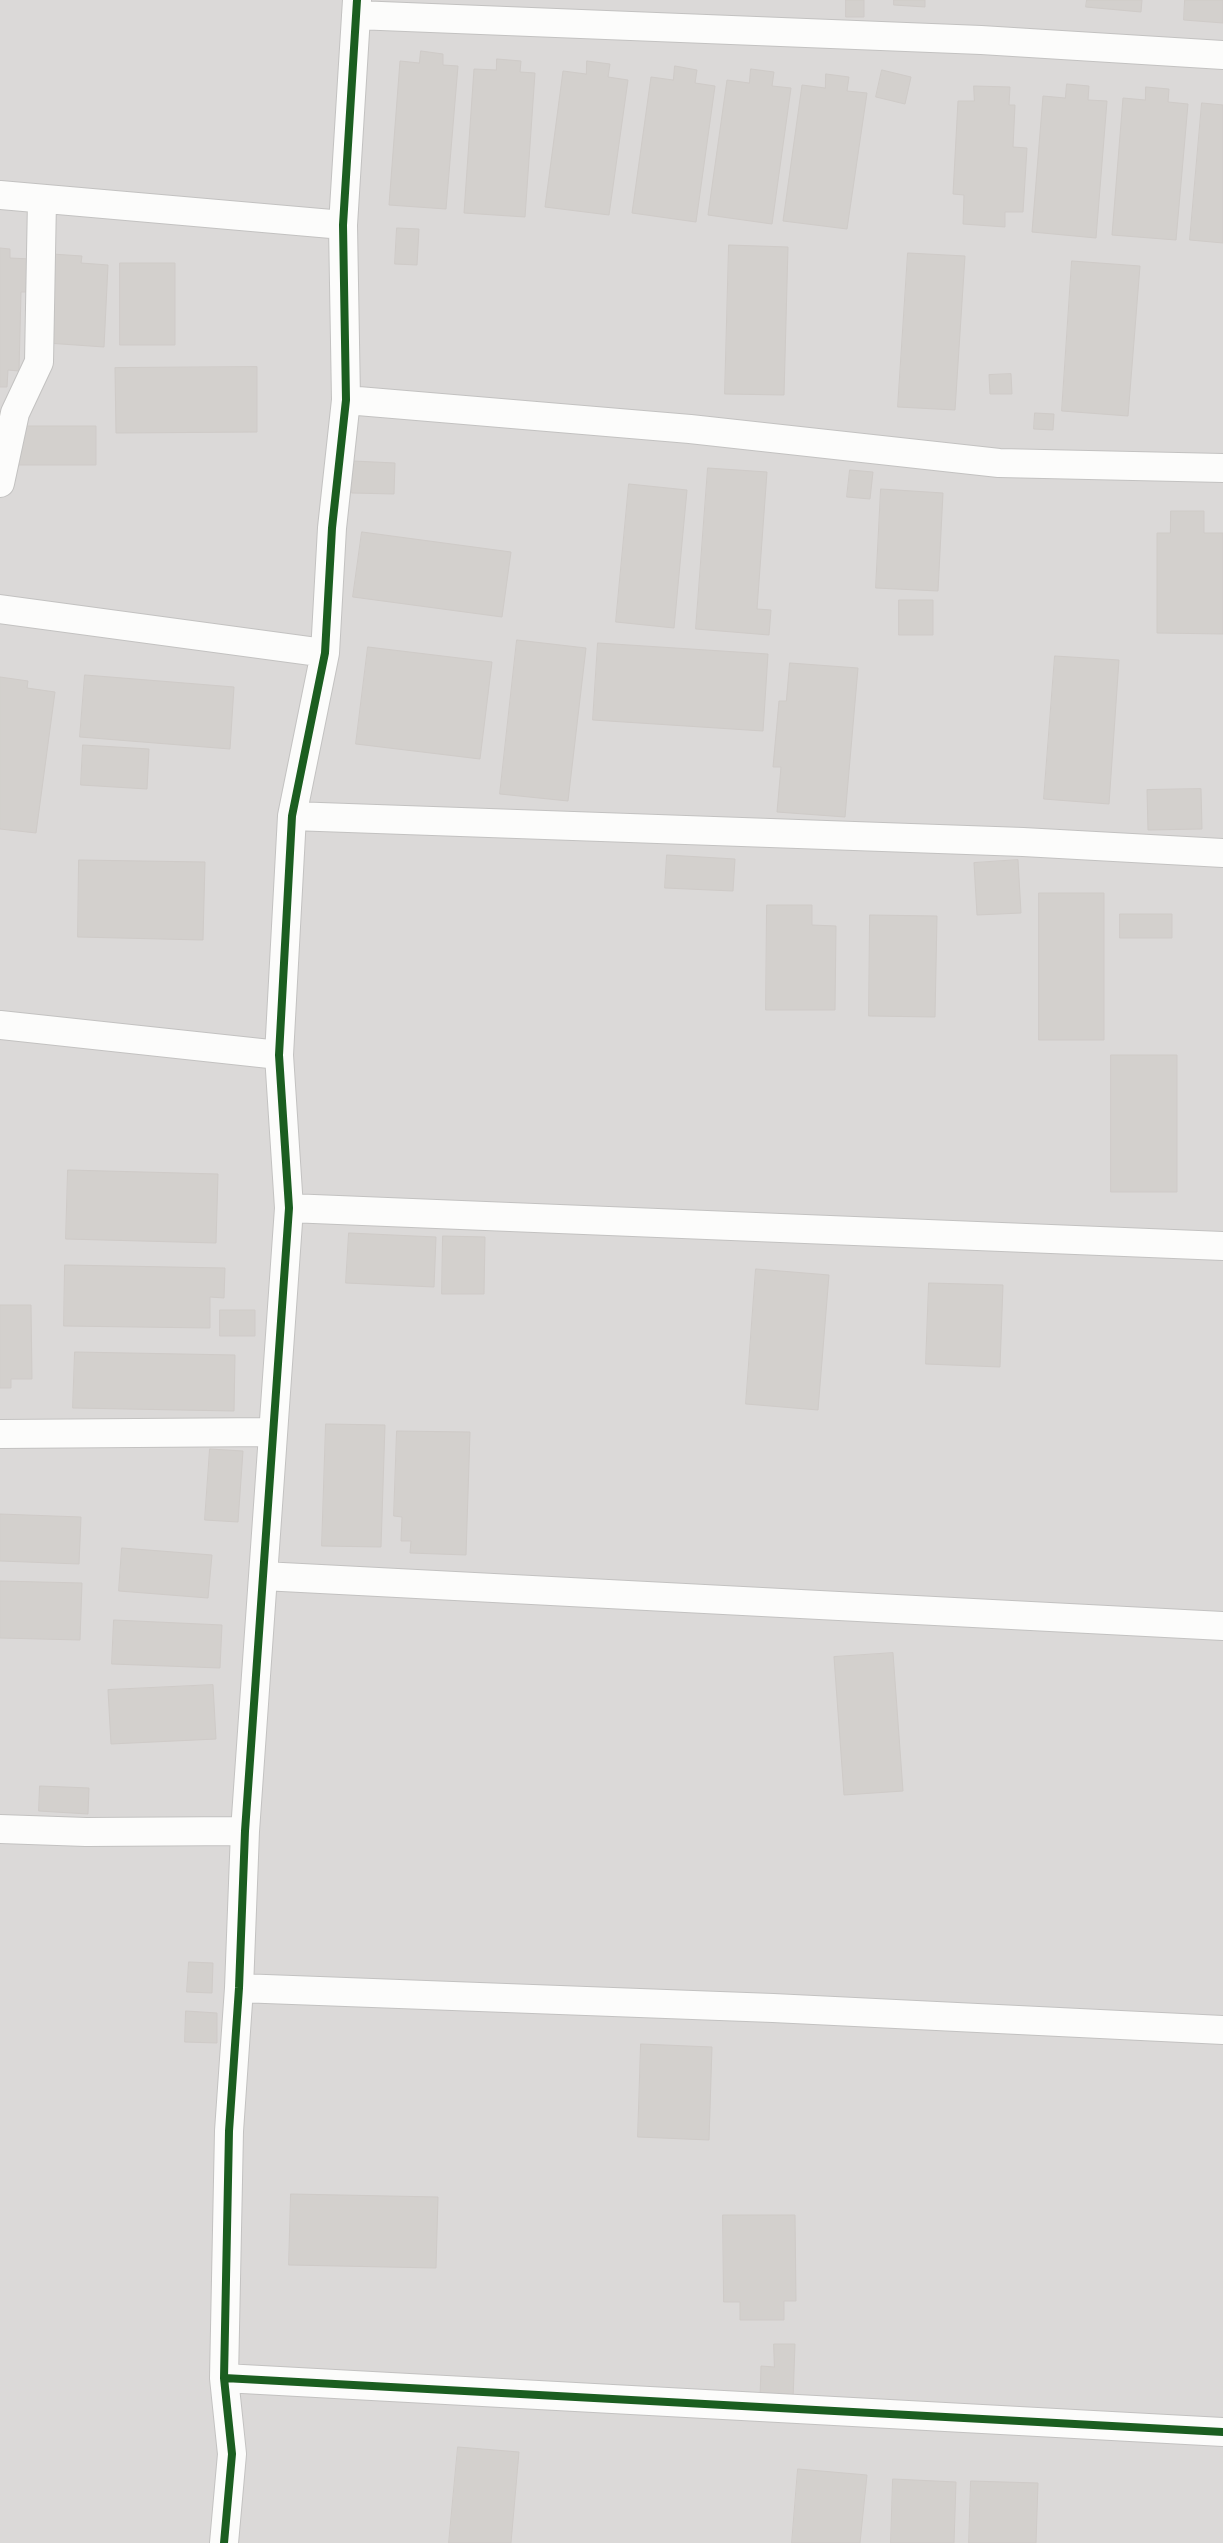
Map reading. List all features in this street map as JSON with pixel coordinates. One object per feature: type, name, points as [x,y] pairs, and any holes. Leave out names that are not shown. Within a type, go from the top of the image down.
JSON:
[{"type":"street","points":[[224,2543],[232,2454],[224,2378],[229,2131],[239,1988],[245,1831],[289,1208],[279,1056],[292,816],[325,653],[332,528],[346,400],[344,225],[356,7],[1223,55]]},
{"type":"street","points":[[0,195],[344,225]]},
{"type":"street","points":[[0,483],[15,413],[39,362],[42,200]]},
{"type":"street","points":[[346,400],[690,429],[999,462],[1223,468]]},
{"type":"street","points":[[0,609],[325,653]]},
{"type":"street","points":[[292,816],[1023,842],[1223,853]]},
{"type":"street","points":[[0,1025],[279,1056]]},
{"type":"street","points":[[289,1208],[1223,1246]]},
{"type":"street","points":[[0,1434],[273,1432]]},
{"type":"street","points":[[262,1576],[1223,1626]]},
{"type":"street","points":[[0,1829],[86,1832],[245,1831]]},
{"type":"street","points":[[239,1988],[773,2008],[1223,2030]]},
{"type":"street","points":[[224,2378],[1223,2432]]},
{"type":"shaded area","points":[[0,0],[1223,0],[1223,2543],[0,2543]]},
{"type":"building","points":[[846,0],[864,0],[864,17],[846,17]]},
{"type":"building","points":[[894,0],[925,0],[925,7],[894,5]]},
{"type":"building","points":[[1087,0],[1142,0],[1141,12],[1086,7]]},
{"type":"building","points":[[1185,0],[1223,0],[1223,23],[1184,20]]},
{"type":"building","points":[[421,51],[443,54],[443,65],[458,66],[446,209],[389,205],[400,61],[419,63]]},
{"type":"building","points":[[497,59],[521,61],[520,72],[535,73],[525,217],[464,213],[474,69],[496,70]]},
{"type":"building","points":[[587,61],[610,64],[608,77],[628,80],[609,215],[545,207],[563,71],[586,74]]},
{"type":"building","points":[[675,66],[697,70],[695,83],[715,86],[696,222],[632,213],[651,77],[673,80]]},
{"type":"building","points":[[751,69],[774,72],[772,86],[791,88],[772,224],[708,215],[727,80],[749,83]]},
{"type":"building","points":[[882,70],[911,77],[905,104],[876,97]]},
{"type":"building","points":[[826,74],[849,77],[847,91],[867,93],[847,229],[783,221],[802,85],[825,88]]},
{"type":"building","points":[[1067,84],[1089,86],[1088,100],[1107,101],[1096,238],[1032,232],[1043,96],[1065,98]]},
{"type":"building","points":[[974,86],[1010,87],[1009,105],[1015,105],[1013,147],[1027,148],[1023,212],[1005,212],[1005,227],[963,224],[964,195],[953,194],[958,101],[974,101]]},
{"type":"building","points":[[1146,87],[1169,89],[1168,102],[1188,104],[1176,240],[1112,235],[1123,98],[1145,100]]},
{"type":"building","points":[[1202,103],[1223,105],[1223,243],[1190,240]]},
{"type":"building","points":[[397,228],[419,229],[417,265],[395,264]]},
{"type":"building","points":[[729,245],[788,247],[784,395],[725,394]]},
{"type":"building","points":[[0,248],[10,249],[10,258],[31,259],[29,292],[21,292],[19,371],[8,370],[7,387],[0,387]]},
{"type":"building","points":[[908,253],[965,256],[955,410],[898,407]]},
{"type":"building","points":[[52,254],[82,256],[81,263],[108,265],[104,347],[47,343]]},
{"type":"building","points":[[1072,261],[1140,266],[1128,416],[1062,411]]},
{"type":"building","points":[[120,263],[175,263],[175,345],[120,345]]},
{"type":"building","points":[[257,367],[257,432],[116,433],[115,368]]},
{"type":"building","points":[[1011,374],[1012,394],[990,394],[989,375]]},
{"type":"building","points":[[1035,413],[1054,414],[1053,430],[1034,429]]},
{"type":"building","points":[[18,426],[96,426],[96,465],[18,465]]},
{"type":"building","points":[[353,461],[395,463],[394,494],[352,493]]},
{"type":"building","points":[[708,468],[767,472],[757,609],[771,610],[769,635],[696,629]]},
{"type":"building","points":[[850,470],[873,472],[870,499],[847,497]]},
{"type":"building","points":[[629,484],[687,490],[674,628],[616,622]]},
{"type":"building","points":[[881,489],[943,493],[938,591],[876,588]]},
{"type":"building","points":[[1171,511],[1204,511],[1204,533],[1223,533],[1223,634],[1157,633],[1157,533],[1170,533]]},
{"type":"building","points":[[362,532],[511,552],[502,617],[353,597]]},
{"type":"building","points":[[899,600],[933,600],[933,635],[899,635]]},
{"type":"building","points":[[517,640],[586,648],[568,801],[500,794]]},
{"type":"building","points":[[598,643],[768,654],[763,731],[593,720]]},
{"type":"building","points":[[368,647],[492,662],[480,759],[356,744]]},
{"type":"building","points":[[1055,656],[1119,660],[1109,804],[1044,799]]},
{"type":"building","points":[[790,663],[858,668],[845,817],[777,812],[781,767],[773,767],[779,701],[786,701]]},
{"type":"building","points":[[85,675],[234,687],[230,749],[80,737]]},
{"type":"building","points":[[0,677],[28,681],[27,688],[55,692],[36,833],[0,829]]},
{"type":"building","points":[[83,745],[149,749],[147,789],[81,785]]},
{"type":"building","points":[[1201,789],[1202,829],[1148,830],[1147,790]]},
{"type":"building","points":[[667,855],[735,859],[733,891],[665,888]]},
{"type":"building","points":[[79,860],[205,862],[203,940],[78,937]]},
{"type":"building","points":[[1018,860],[1021,913],[977,915],[974,863]]},
{"type":"building","points":[[1039,893],[1104,893],[1104,1040],[1039,1040]]},
{"type":"building","points":[[767,905],[812,905],[812,925],[836,926],[835,1010],[766,1010]]},
{"type":"building","points":[[1120,914],[1172,914],[1172,938],[1120,938]]},
{"type":"building","points":[[870,915],[937,916],[935,1017],[869,1016]]},
{"type":"building","points":[[1111,1055],[1177,1055],[1177,1192],[1111,1192]]},
{"type":"building","points":[[68,1170],[218,1174],[216,1243],[66,1239]]},
{"type":"building","points":[[349,1233],[436,1237],[434,1287],[346,1283]]},
{"type":"building","points":[[443,1236],[485,1237],[484,1294],[442,1294]]},
{"type":"building","points":[[65,1265],[225,1268],[224,1298],[210,1297],[210,1328],[64,1326]]},
{"type":"building","points":[[756,1269],[829,1275],[818,1410],[746,1404]]},
{"type":"building","points":[[929,1283],[1003,1285],[1000,1367],[926,1364]]},
{"type":"building","points":[[0,1305],[31,1305],[32,1379],[11,1379],[11,1388],[0,1388]]},
{"type":"building","points":[[220,1310],[255,1310],[255,1336],[220,1336]]},
{"type":"building","points":[[75,1352],[235,1355],[234,1411],[73,1408]]},
{"type":"building","points":[[326,1424],[385,1425],[381,1547],[322,1546]]},
{"type":"building","points":[[397,1431],[470,1432],[466,1555],[410,1553],[411,1541],[401,1541],[402,1517],[394,1516]]},
{"type":"building","points":[[210,1449],[243,1451],[238,1522],[205,1520]]},
{"type":"building","points":[[0,1514],[81,1517],[79,1564],[0,1561]]},
{"type":"building","points":[[122,1548],[212,1555],[208,1598],[119,1591]]},
{"type":"building","points":[[0,1581],[82,1583],[80,1640],[0,1638]]},
{"type":"building","points":[[114,1620],[222,1625],[220,1668],[112,1664]]},
{"type":"building","points":[[893,1653],[903,1791],[844,1795],[834,1657]]},
{"type":"building","points":[[213,1685],[216,1739],[111,1744],[108,1690]]},
{"type":"building","points":[[40,1786],[89,1788],[88,1814],[39,1811]]},
{"type":"building","points":[[189,1962],[213,1963],[212,1993],[187,1992]]},
{"type":"building","points":[[186,2011],[217,2013],[217,2043],[185,2042]]},
{"type":"building","points":[[641,2044],[712,2047],[709,2140],[638,2137]]},
{"type":"building","points":[[291,2194],[438,2197],[436,2268],[289,2265]]},
{"type":"building","points":[[723,2215],[795,2215],[796,2301],[784,2301],[784,2320],[740,2320],[740,2302],[724,2302]]},
{"type":"building","points":[[774,2344],[795,2344],[793,2400],[760,2399],[761,2366],[774,2367]]},
{"type":"building","points":[[458,2447],[519,2452],[511,2543],[449,2543]]},
{"type":"building","points":[[798,2469],[867,2475],[860,2543],[792,2543]]},
{"type":"building","points":[[893,2479],[956,2482],[954,2543],[891,2543]]},
{"type":"building","points":[[971,2481],[1038,2483],[1036,2543],[969,2543]]},
{"type":"cycle path","points":[[224,2543],[232,2454],[224,2378],[229,2131],[239,1988],[245,1831],[289,1208],[279,1055],[292,816],[325,653],[332,528],[346,400],[343,225],[357,0]]},
{"type":"cycle path","points":[[224,2378],[1223,2432]]}]
